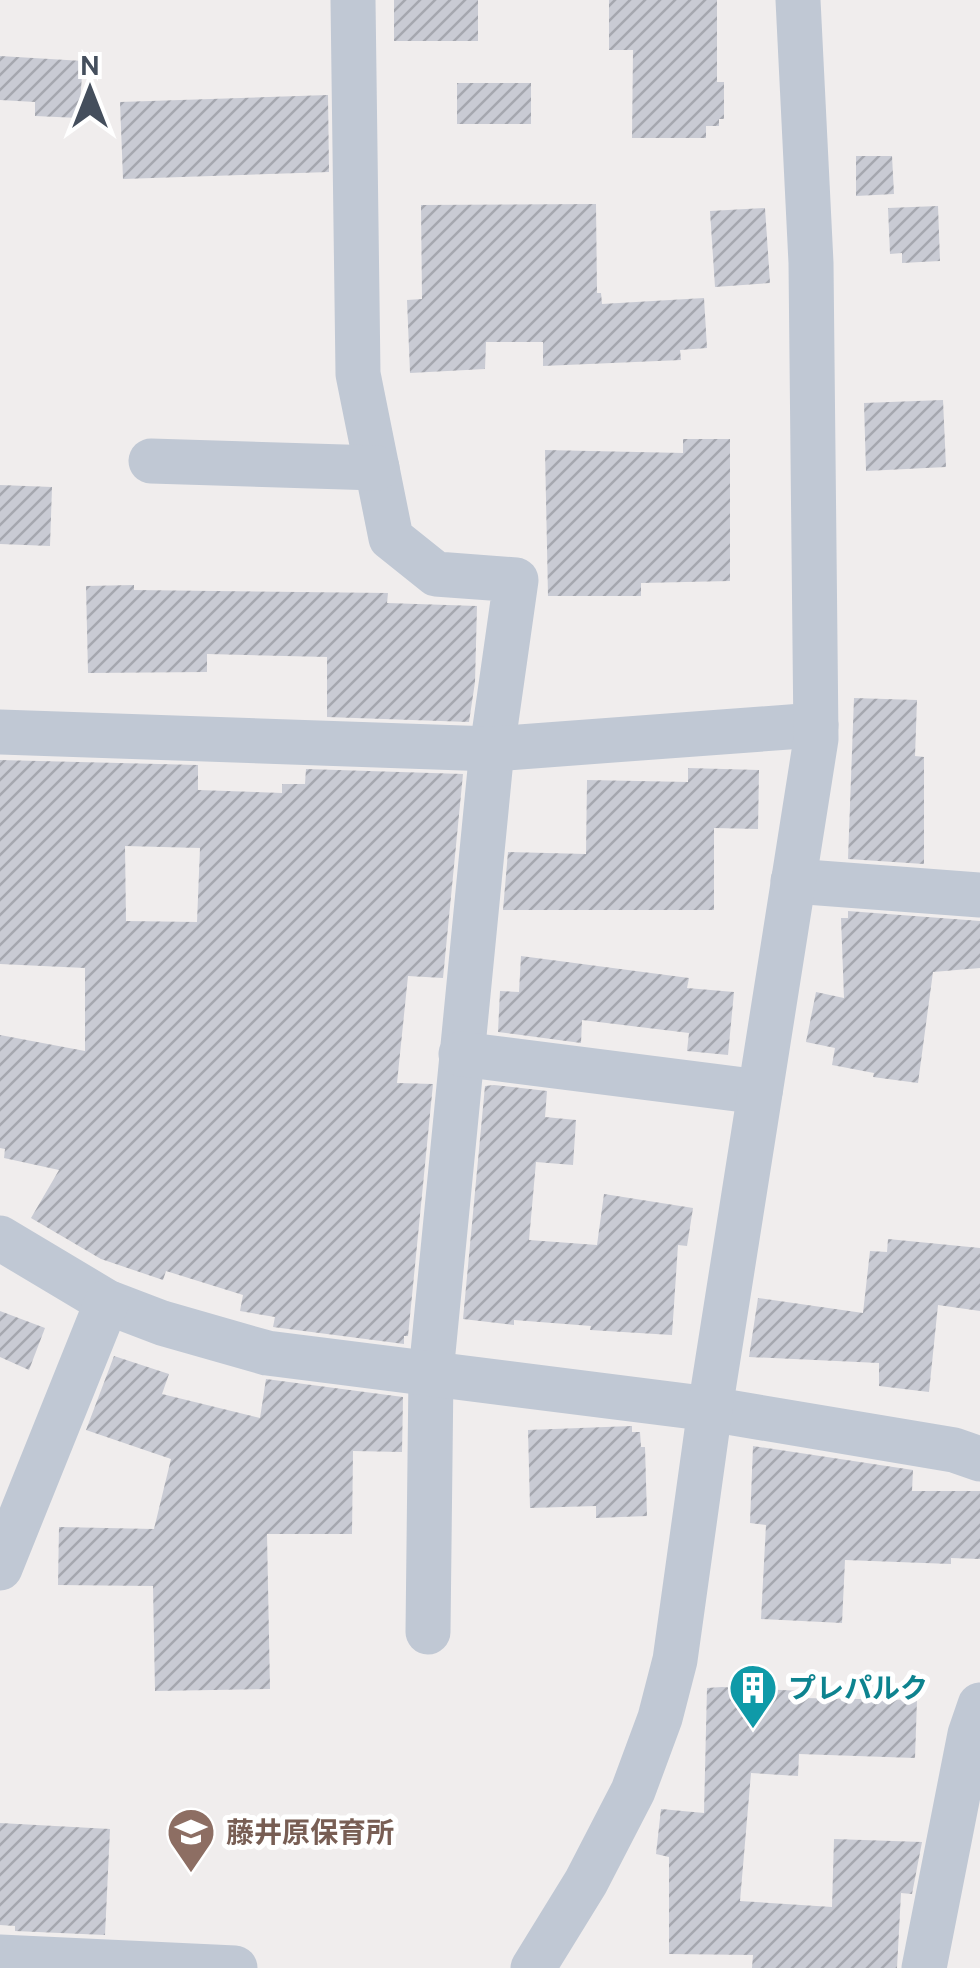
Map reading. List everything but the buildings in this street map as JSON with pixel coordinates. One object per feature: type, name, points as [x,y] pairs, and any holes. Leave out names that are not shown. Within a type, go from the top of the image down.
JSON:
[{"type":"street","points":[[354,0],[358,374],[391,538],[436,574],[516,580],[492,749],[431,1373],[428,1632]]},
{"type":"street","points":[[532,1968],[586,1882],[633,1791],[660,1718],[675,1660],[816,724],[810,264],[798,0]]},
{"type":"street","points":[[151,462],[376,468]]},
{"type":"street","points":[[0,732],[492,749],[816,724]]},
{"type":"street","points":[[793,881],[980,895]]},
{"type":"street","points":[[461,1054],[760,1092]]},
{"type":"street","points":[[0,1238],[107,1302],[162,1323],[268,1353],[710,1408],[954,1450],[980,1459]]},
{"type":"street","points":[[0,1568],[107,1302]]},
{"type":"street","points":[[924,1968],[970,1734],[980,1704]]},
{"type":"street","points":[[0,1958],[235,1968]]},
{"type":"place","name":"プレパルク","points":[[753,1730]]},
{"type":"place","name":"藤井原保育所","points":[[191,1874]]}]
